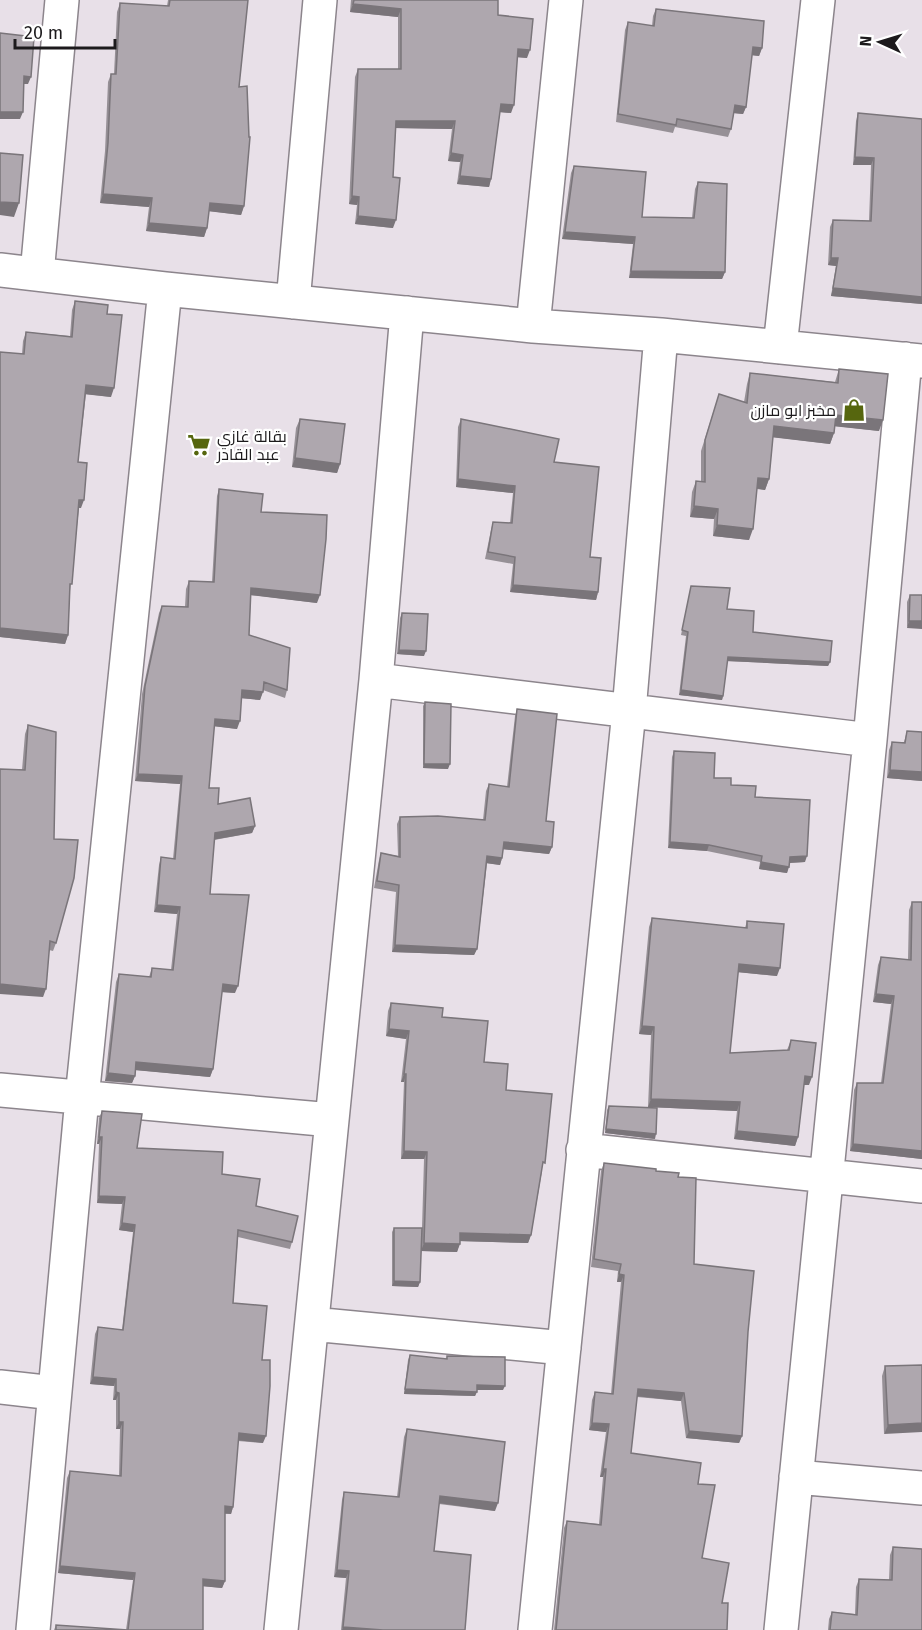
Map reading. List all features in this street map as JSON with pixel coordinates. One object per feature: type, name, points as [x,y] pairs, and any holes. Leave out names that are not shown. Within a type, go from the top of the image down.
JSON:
[{"type":"street","points":[[37,274],[62,0]]},
{"type":"street","points":[[293,302],[320,0]]},
{"type":"street","points":[[533,326],[566,0]]},
{"type":"street","points":[[780,347],[818,0]]},
{"type":"street","points":[[0,270],[533,326],[661,335],[913,360],[870,740],[782,1630]]},
{"type":"street","points":[[33,1630],[82,1098],[165,289]]},
{"type":"street","points":[[281,1630],[376,680],[407,313]]},
{"type":"street","points":[[536,1630],[629,711],[661,335]]},
{"type":"street","points":[[376,680],[870,740]]},
{"type":"street","points":[[0,1090],[332,1120]]},
{"type":"street","points":[[583,1150],[922,1186]]},
{"type":"street","points":[[312,1324],[564,1348]]},
{"type":"street","points":[[0,1387],[54,1393]]},
{"type":"street","points":[[796,1477],[922,1488]]},
{"type":"building","points":[[170,0],[248,0],[239,87],[247,86],[250,137],[244,206],[210,203],[207,228],[149,223],[152,198],[103,194],[111,74],[116,74],[120,3],[169,6]]},
{"type":"building","points":[[354,0],[498,0],[498,15],[533,19],[530,50],[518,49],[514,105],[501,104],[491,179],[460,176],[463,155],[451,153],[455,121],[396,121],[393,177],[400,178],[396,220],[358,216],[359,197],[352,196],[358,69],[401,69],[401,9],[353,4]]},
{"type":"building","points":[[656,9],[764,21],[762,48],[753,47],[746,107],[735,105],[731,129],[677,119],[676,125],[618,114],[628,22],[654,26]]},
{"type":"building","points":[[0,33],[34,37],[31,77],[24,76],[23,112],[0,112]]},
{"type":"building","points":[[858,113],[922,119],[922,297],[833,288],[838,258],[831,258],[833,220],[871,221],[874,158],[855,157]]},
{"type":"building","points":[[0,153],[23,155],[19,203],[0,202]]},
{"type":"building","points":[[574,166],[646,172],[642,217],[694,218],[698,182],[727,184],[725,272],[631,271],[635,237],[565,232]]},
{"type":"building","points":[[75,301],[108,305],[107,314],[122,315],[114,388],[86,385],[78,462],[87,463],[84,500],[79,500],[72,584],[70,584],[68,635],[0,628],[0,352],[24,354],[26,332],[72,337]]},
{"type":"building","points":[[839,369],[888,374],[883,420],[836,415],[834,433],[774,426],[769,479],[758,478],[753,529],[717,525],[718,509],[694,506],[696,481],[705,482],[705,440],[719,394],[747,403],[750,373],[838,383]]},
{"type":"building","points":[[300,419],[345,424],[340,464],[295,458]]},
{"type":"building","points":[[461,419],[559,439],[554,462],[599,467],[590,557],[601,558],[598,592],[513,585],[515,557],[488,552],[493,522],[512,523],[515,486],[458,479]]},
{"type":"building","points":[[219,489],[263,494],[261,512],[327,515],[320,595],[251,588],[249,635],[290,648],[287,690],[264,682],[263,692],[242,690],[240,721],[215,719],[209,788],[219,788],[218,804],[250,798],[255,826],[215,833],[210,894],[249,895],[238,986],[223,984],[213,1069],[136,1062],[135,1076],[108,1073],[119,974],[151,977],[152,968],[173,970],[180,907],[157,905],[161,857],[175,859],[182,776],[138,774],[145,686],[162,606],[188,607],[189,581],[214,582]]},
{"type":"building","points":[[691,586],[730,588],[727,609],[754,611],[753,632],[832,641],[830,662],[728,657],[723,696],[681,690],[688,632],[682,630]]},
{"type":"building","points":[[910,595],[922,595],[922,621],[909,621]]},
{"type":"building","points":[[402,613],[428,614],[426,651],[399,650]]},
{"type":"building","points":[[425,702],[451,704],[450,764],[424,764]]},
{"type":"building","points":[[517,709],[557,714],[546,821],[554,822],[552,847],[504,842],[502,858],[487,856],[477,949],[395,945],[399,885],[377,881],[381,853],[400,857],[400,817],[438,816],[485,820],[489,784],[509,787]]},
{"type":"building","points":[[28,725],[56,732],[54,839],[78,840],[74,878],[56,943],[50,941],[46,989],[0,984],[0,769],[25,770]]},
{"type":"building","points":[[907,731],[922,732],[922,772],[890,770],[892,742],[905,743]]},
{"type":"building","points":[[674,751],[715,753],[714,778],[731,778],[731,785],[756,786],[755,797],[810,800],[807,856],[790,857],[789,867],[761,862],[762,856],[709,845],[670,842]]},
{"type":"building","points":[[912,902],[922,902],[922,1151],[853,1144],[857,1083],[883,1083],[894,996],[876,994],[881,957],[911,960]]},
{"type":"building","points":[[652,918],[747,928],[747,921],[784,924],[780,968],[739,964],[730,1053],[789,1050],[791,1040],[816,1043],[812,1077],[805,1076],[798,1137],[737,1131],[740,1102],[651,1099],[654,1027],[642,1026]]},
{"type":"building","points":[[391,1003],[443,1008],[442,1017],[488,1021],[484,1062],[508,1064],[506,1090],[552,1094],[545,1163],[543,1162],[531,1235],[460,1233],[460,1244],[424,1243],[427,1152],[404,1151],[406,1074],[404,1074],[409,1031],[389,1029]]},
{"type":"building","points":[[609,1106],[657,1108],[656,1134],[606,1129]]},
{"type":"building","points":[[102,1111],[142,1114],[137,1148],[223,1152],[222,1174],[260,1179],[256,1206],[298,1216],[292,1242],[238,1230],[233,1303],[267,1306],[262,1360],[270,1360],[266,1436],[239,1433],[233,1507],[225,1506],[225,1581],[203,1579],[203,1630],[128,1630],[135,1573],[60,1566],[70,1471],[121,1476],[123,1422],[119,1422],[119,1393],[116,1392],[116,1379],[93,1377],[98,1327],[123,1330],[135,1225],[122,1223],[125,1197],[99,1196],[102,1137],[99,1137]]},
{"type":"building","points":[[604,1163],[656,1169],[656,1171],[679,1173],[678,1177],[696,1178],[694,1264],[754,1271],[742,1436],[689,1431],[684,1393],[638,1389],[631,1453],[701,1463],[698,1484],[715,1485],[702,1558],[729,1563],[722,1603],[728,1603],[727,1630],[556,1630],[567,1521],[601,1525],[606,1469],[603,1469],[609,1424],[592,1423],[595,1392],[613,1394],[624,1275],[619,1274],[621,1264],[594,1259]]},
{"type":"building","points":[[394,1228],[422,1228],[420,1282],[394,1281]]},
{"type":"building","points":[[410,1355],[447,1359],[447,1356],[505,1357],[505,1386],[477,1385],[477,1392],[405,1389]]},
{"type":"building","points":[[922,1365],[922,1423],[888,1425],[885,1366]]},
{"type":"building","points":[[407,1429],[505,1442],[498,1503],[440,1496],[434,1551],[471,1555],[465,1630],[383,1630],[343,1627],[349,1571],[337,1570],[344,1492],[399,1497]]},
{"type":"building","points":[[893,1547],[922,1549],[922,1630],[830,1630],[832,1612],[857,1615],[859,1579],[892,1580]]},
{"type":"building","points":[[56,1625],[128,1630],[56,1630]]},
{"type":"place","name":"مخبز ابو مازن","points":[[854,410]]},
{"type":"place","name":"بقالة غازي عبد القادر","points":[[199,445]]}]
